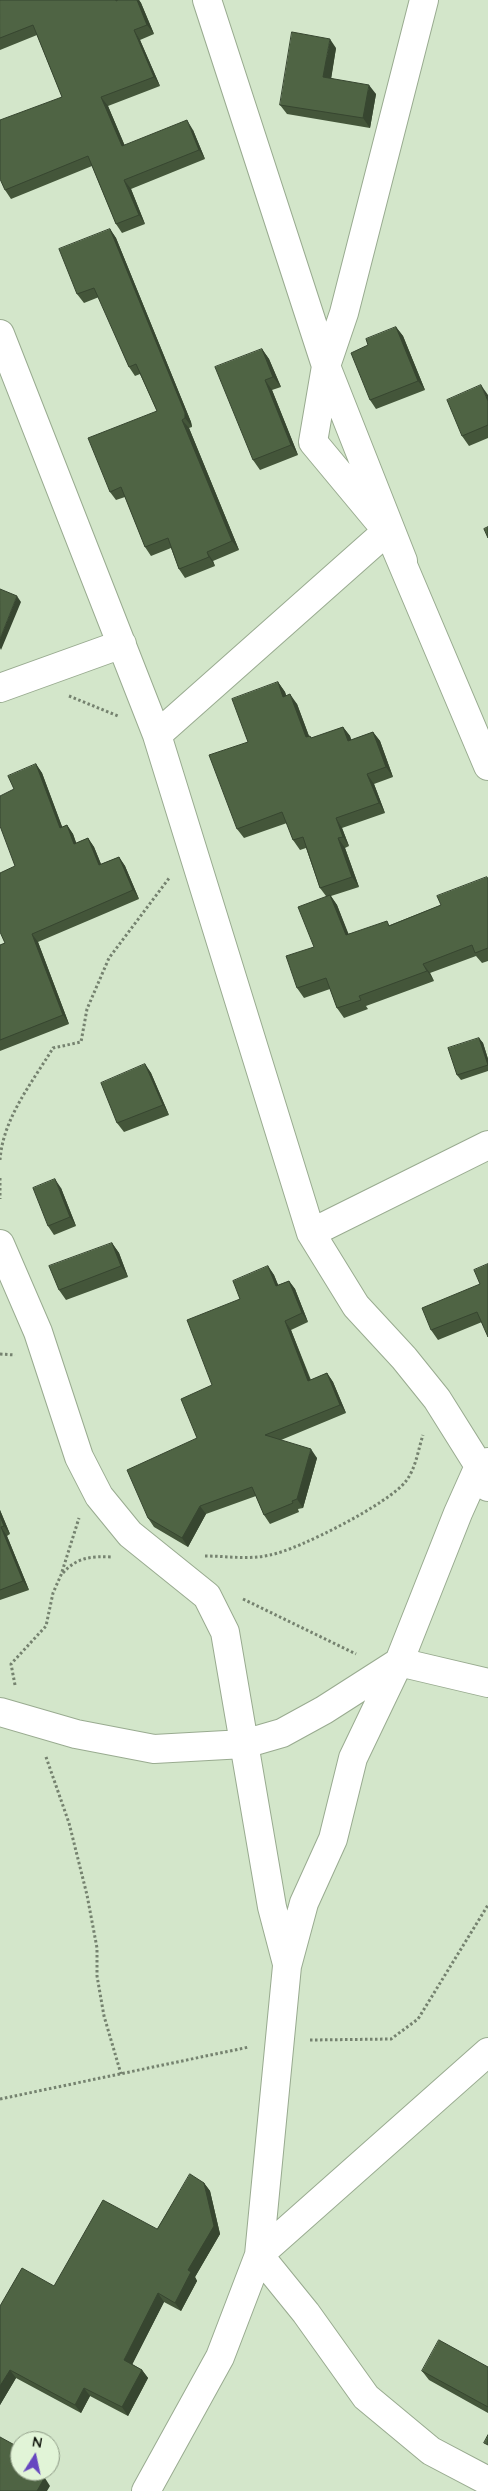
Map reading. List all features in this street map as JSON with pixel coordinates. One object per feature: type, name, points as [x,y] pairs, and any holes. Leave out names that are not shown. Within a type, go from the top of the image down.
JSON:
[{"type":"street","points":[[207,0],[326,366],[403,561],[488,766]]},
{"type":"street","points":[[403,561],[387,531],[313,442],[326,366],[344,313],[424,0]]},
{"type":"street","points":[[0,334],[157,734],[311,1233],[356,1306],[404,1358],[437,1400],[485,1472],[458,1513],[399,1662],[353,1758],[333,1839],[304,1903],[287,1966],[259,2255],[220,2357],[146,2491]]},
{"type":"street","points":[[157,734],[387,531]]},
{"type":"street","points":[[0,688],[122,644]]},
{"type":"street","points":[[311,1233],[488,1145]]},
{"type":"street","points":[[0,1244],[38,1332],[57,1395],[79,1457],[99,1496],[130,1534],[207,1596],[225,1632],[272,1907],[287,1966]]},
{"type":"street","points":[[0,1712],[76,1734],[154,1750],[244,1744],[282,1733],[324,1710],[399,1662],[488,1683]]},
{"type":"street","points":[[259,2255],[488,2052]]},
{"type":"street","points":[[259,2255],[306,2314],[366,2397],[431,2451],[488,2480]]},
{"type":"path","points":[[34,676],[58,691],[131,721],[157,734]]},
{"type":"path","points":[[0,1160],[1,1143],[14,1112],[53,1048],[81,1042],[87,1009],[109,958],[192,848]]},
{"type":"path","points":[[0,1178],[0,1199]]},
{"type":"path","points":[[160,1557],[246,1559],[272,1555],[318,1536],[384,1499],[405,1483],[414,1469],[418,1448],[437,1400]]},
{"type":"path","points":[[87,1473],[80,1512],[61,1575],[53,1593],[46,1626],[11,1664],[21,1707],[48,1761],[69,1823],[93,1924],[104,2016],[121,2074]]},
{"type":"path","points":[[237,1596],[360,1656],[399,1662]]},
{"type":"path","points":[[0,2099],[280,2041],[391,2039],[418,2019],[488,1905]]},
{"type":"building","points":[[0,0],[137,0],[147,25],[134,30],[154,77],[101,97],[122,146],[187,120],[199,150],[124,180],[139,215],[116,224],[88,156],[5,190],[0,179],[0,120],[62,97],[33,25],[0,38]]},
{"type":"building","points":[[292,32],[330,39],[323,77],[369,85],[363,118],[280,105]]},
{"type":"building","points":[[110,229],[185,413],[185,418],[182,420],[232,541],[207,552],[209,557],[179,569],[168,538],[145,547],[121,487],[110,492],[88,438],[157,411],[136,364],[129,367],[94,288],[77,294],[59,249]]},
{"type":"building","points":[[396,327],[418,381],[370,400],[351,353],[368,345],[366,339]]},
{"type":"building","points":[[262,349],[273,377],[265,380],[291,445],[253,460],[215,367]]},
{"type":"building","points":[[481,385],[488,401],[488,425],[462,436],[447,400]]},
{"type":"building","points":[[488,527],[488,538],[484,529]]},
{"type":"building","points":[[0,589],[17,596],[0,639]]},
{"type":"building","points":[[278,682],[283,697],[290,694],[306,737],[310,736],[311,738],[343,727],[348,741],[373,732],[386,767],[367,774],[379,803],[336,818],[343,837],[338,838],[352,877],[320,888],[303,837],[293,840],[282,812],[237,829],[209,755],[248,742],[232,699]]},
{"type":"building","points":[[36,764],[60,828],[67,825],[74,844],[88,838],[99,865],[119,857],[133,890],[32,934],[63,1015],[0,1040],[0,945],[5,943],[0,932],[0,873],[15,866],[0,826],[0,796],[14,789],[8,776]]},
{"type":"building","points":[[487,877],[488,948],[475,953],[472,945],[423,964],[427,971],[359,996],[361,1000],[337,1008],[326,978],[297,988],[286,956],[314,947],[298,907],[330,895],[346,935],[387,921],[389,926],[441,905],[437,896]]},
{"type":"building","points":[[479,1038],[488,1065],[457,1075],[448,1048]]},
{"type":"building","points":[[145,1064],[163,1105],[117,1123],[101,1083]]},
{"type":"building","points":[[55,1179],[70,1217],[48,1226],[33,1188]]},
{"type":"building","points":[[112,1243],[121,1266],[59,1290],[49,1266]]},
{"type":"building","points":[[488,1264],[488,1337],[477,1312],[431,1330],[422,1308],[480,1284],[474,1270]]},
{"type":"building","points":[[268,1266],[276,1286],[289,1281],[302,1313],[285,1321],[308,1381],[327,1373],[340,1405],[265,1435],[311,1449],[297,1499],[292,1501],[293,1503],[264,1515],[252,1487],[200,1506],[182,1538],[148,1518],[127,1470],[197,1438],[181,1399],[212,1385],[187,1320],[240,1299],[233,1281]]},
{"type":"building","points":[[0,1516],[4,1526],[1,1527],[23,1581],[0,1590]]},
{"type":"building","points":[[190,2174],[204,2183],[214,2226],[188,2270],[191,2272],[175,2303],[158,2293],[124,2360],[142,2370],[122,2407],[84,2388],[75,2405],[10,2370],[0,2386],[0,2306],[22,2268],[54,2286],[103,2200],[157,2229]]},
{"type":"building","points":[[439,2340],[488,2367],[488,2407],[422,2371]]},
{"type":"building","points":[[488,2435],[488,2445],[484,2443]]},
{"type":"building","points":[[0,2437],[10,2442],[10,2481],[43,2481],[37,2491],[0,2491]]}]
